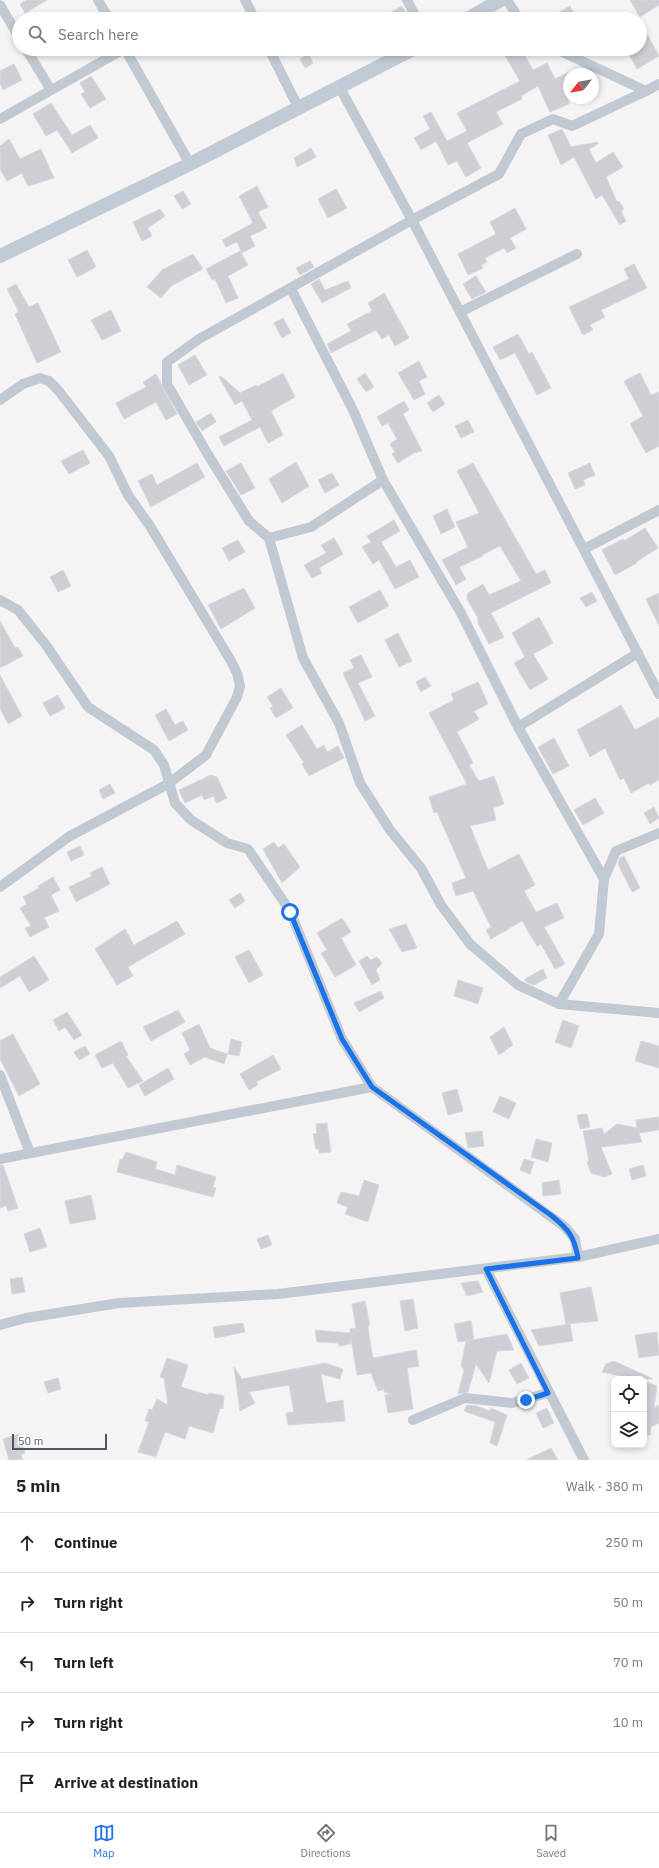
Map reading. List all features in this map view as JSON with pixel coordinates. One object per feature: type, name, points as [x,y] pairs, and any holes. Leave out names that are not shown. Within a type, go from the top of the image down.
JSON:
[{"type":"street","points":[[98,0],[105,12]]},
{"type":"street","points":[[246,0],[252,12]]},
{"type":"street","points":[[408,0],[414,12]]},
{"type":"street","points":[[480,12],[501,0]]},
{"type":"street","points":[[507,0],[515,12]]},
{"type":"street","points":[[0,5],[12,25]]},
{"type":"street","points":[[30,56],[51,90]]},
{"type":"street","points":[[0,119],[112,56]]},
{"type":"street","points":[[128,56],[190,164]]},
{"type":"street","points":[[272,56],[299,109]]},
{"type":"street","points":[[0,256],[190,164],[400,56]]},
{"type":"street","points":[[571,56],[646,90]]},
{"type":"street","points":[[659,84],[572,126],[553,119],[521,134],[499,174],[412,220],[200,340],[167,362],[168,384],[207,454],[249,521],[268,538],[303,658],[339,723],[360,784],[390,830],[421,868],[441,905],[470,944],[518,985],[558,1004],[659,1013]]},
{"type":"street","points":[[340,88],[412,220],[638,653],[655,675],[659,694]]},
{"type":"street","points":[[460,312],[577,254]]},
{"type":"street","points":[[291,289],[353,410],[383,480],[461,613],[518,727],[604,879]]},
{"type":"street","points":[[0,400],[23,384],[40,378],[49,381],[58,390],[109,456],[128,495],[150,526],[237,673],[240,686],[237,697],[206,755],[168,784],[70,836],[0,887]]},
{"type":"street","points":[[268,538],[311,527],[383,480]]},
{"type":"street","points":[[584,549],[659,510]]},
{"type":"street","points":[[0,600],[18,610],[46,645],[88,707],[154,750],[164,765],[168,784],[175,803],[191,820],[227,843],[248,849],[290,912],[342,1039],[372,1087],[566,1227],[575,1239],[578,1258]]},
{"type":"street","points":[[518,727],[638,653]]},
{"type":"street","points":[[558,1004],[599,934],[604,879],[616,851],[659,833]]},
{"type":"street","points":[[0,1075],[30,1153]]},
{"type":"street","points":[[0,1159],[372,1087]]},
{"type":"street","points":[[0,1325],[26,1318],[118,1303],[278,1294],[578,1258],[659,1239]]},
{"type":"street","points":[[486,1269],[548,1393],[584,1460]]},
{"type":"street","points":[[413,1420],[465,1398],[476,1398],[502,1403],[519,1403],[548,1393]]},
{"type":"building","points":[[27,0],[47,0],[27,12],[24,12],[20,4]]},
{"type":"building","points":[[630,0],[659,0],[659,5],[647,13],[637,12]]},
{"type":"building","points":[[402,6],[406,12],[391,12]]},
{"type":"building","points":[[570,6],[573,12],[559,12]]},
{"type":"building","points":[[647,34],[659,56],[637,69],[630,56],[647,56]]},
{"type":"building","points":[[305,56],[310,56],[313,63],[305,68],[300,59]]},
{"type":"building","points":[[505,56],[525,56],[533,70],[547,63],[555,79],[563,75],[563,104],[569,104],[550,112],[538,86],[521,96],[522,99],[496,112],[503,124],[467,143],[481,168],[466,177],[457,161],[448,165],[436,141],[421,150],[414,138],[430,129],[423,116],[431,112],[447,141],[467,131],[457,113],[520,81]]},
{"type":"building","points":[[14,64],[22,80],[3,90],[0,83],[0,71]]},
{"type":"building","points":[[91,76],[106,99],[90,108],[81,94],[85,92],[80,83]]},
{"type":"building","points":[[51,103],[72,135],[90,125],[98,138],[72,153],[57,130],[46,136],[33,114]]},
{"type":"building","points":[[562,129],[571,147],[597,142],[598,144],[589,149],[596,163],[613,152],[623,167],[606,177],[617,202],[619,201],[624,209],[621,211],[626,221],[620,225],[602,195],[596,199],[574,157],[561,165],[548,135]]},
{"type":"building","points":[[9,139],[20,159],[41,149],[54,178],[28,186],[22,173],[7,181],[0,169],[0,146]]},
{"type":"building","points":[[311,148],[316,157],[297,167],[294,158]]},
{"type":"building","points":[[257,186],[268,207],[258,212],[267,228],[250,236],[255,246],[242,253],[237,242],[226,247],[222,240],[253,223],[239,196]]},
{"type":"building","points":[[336,189],[347,208],[328,218],[318,199]]},
{"type":"building","points":[[183,191],[191,204],[182,209],[174,196]]},
{"type":"building","points":[[515,208],[526,229],[510,238],[516,248],[507,253],[504,248],[485,258],[487,262],[481,265],[483,268],[468,275],[458,254],[496,234],[490,222]]},
{"type":"building","points":[[160,209],[165,216],[148,228],[152,236],[142,241],[133,222]]},
{"type":"building","points":[[87,250],[96,267],[77,277],[68,260]]},
{"type":"building","points":[[240,251],[248,265],[228,276],[238,298],[226,303],[215,279],[212,280],[206,269]]},
{"type":"building","points":[[193,254],[203,269],[171,286],[161,298],[147,287],[162,270]]},
{"type":"building","points":[[310,261],[314,267],[300,275],[296,268]]},
{"type":"building","points":[[634,264],[647,288],[601,310],[605,317],[590,325],[593,330],[583,335],[569,307],[629,279],[624,269]]},
{"type":"building","points":[[476,276],[486,292],[472,299],[463,284]]},
{"type":"building","points":[[319,279],[325,290],[348,281],[351,288],[322,303],[311,284]]},
{"type":"building","points":[[16,284],[29,307],[38,303],[61,352],[37,363],[15,314],[19,312],[7,289]]},
{"type":"building","points":[[384,293],[409,338],[395,346],[389,335],[382,339],[376,330],[331,353],[327,344],[351,331],[347,324],[372,311],[368,303]]},
{"type":"building","points":[[111,310],[121,331],[102,340],[91,320]]},
{"type":"building","points":[[283,318],[291,333],[282,338],[274,323]]},
{"type":"building","points":[[518,334],[529,354],[532,352],[551,388],[537,395],[515,353],[500,360],[493,347]]},
{"type":"building","points":[[195,355],[207,375],[189,385],[178,365]]},
{"type":"building","points":[[419,361],[427,377],[419,381],[425,394],[414,400],[398,373]]},
{"type":"building","points":[[283,373],[295,397],[271,411],[283,435],[268,443],[260,427],[224,446],[219,437],[252,420],[242,401],[235,405],[219,377],[221,376],[240,393],[256,385],[257,387]]},
{"type":"building","points":[[365,373],[374,387],[366,392],[357,379]]},
{"type":"building","points":[[640,373],[651,395],[659,392],[659,446],[646,453],[630,424],[643,416],[624,381]]},
{"type":"building","points":[[156,374],[177,414],[166,420],[156,402],[124,419],[116,403],[146,387],[143,382]]},
{"type":"building","points":[[439,395],[445,404],[433,412],[427,403]]},
{"type":"building","points":[[404,401],[409,410],[403,414],[422,451],[414,453],[398,463],[392,454],[395,452],[390,444],[397,439],[388,423],[382,426],[377,417]]},
{"type":"building","points":[[211,413],[216,422],[202,431],[196,422]]},
{"type":"building","points":[[468,420],[474,432],[461,438],[455,426]]},
{"type":"building","points":[[83,450],[90,463],[69,474],[61,461]]},
{"type":"building","points":[[296,462],[309,486],[282,503],[269,479]]},
{"type":"building","points":[[197,463],[205,477],[151,507],[138,481],[152,474],[157,485]]},
{"type":"building","points":[[241,463],[255,488],[241,495],[226,471]]},
{"type":"building","points":[[473,463],[536,574],[545,570],[551,583],[491,613],[504,637],[489,644],[478,623],[478,618],[467,599],[468,593],[483,584],[489,595],[521,581],[500,546],[459,567],[466,579],[456,585],[442,560],[468,547],[456,522],[479,513],[457,471]]},
{"type":"building","points":[[590,463],[595,475],[583,480],[585,485],[575,489],[568,473]]},
{"type":"building","points":[[332,473],[339,485],[325,493],[318,480]]},
{"type":"building","points":[[447,509],[455,527],[441,534],[433,516]]},
{"type":"building","points":[[394,520],[400,531],[381,542],[396,567],[410,560],[419,577],[395,589],[379,560],[373,564],[362,547],[371,542],[367,536]]},
{"type":"building","points":[[645,528],[658,548],[636,562],[637,563],[615,575],[602,550],[623,539],[624,541]]},
{"type":"building","points":[[334,538],[343,554],[319,568],[322,573],[312,578],[304,565],[326,553],[321,545]]},
{"type":"building","points":[[238,540],[245,552],[229,561],[222,548]]},
{"type":"building","points":[[63,570],[71,586],[58,592],[50,577]]},
{"type":"building","points":[[244,588],[255,608],[221,629],[208,605]]},
{"type":"building","points":[[380,590],[389,606],[358,623],[349,607]]},
{"type":"building","points":[[592,592],[597,601],[586,607],[580,598]]},
{"type":"building","points":[[659,593],[659,626],[646,599]]},
{"type":"building","points":[[539,617],[553,643],[533,654],[548,679],[530,690],[514,663],[525,657],[512,633]]},
{"type":"building","points":[[0,621],[15,648],[18,647],[23,656],[0,668]]},
{"type":"building","points":[[398,633],[412,661],[399,667],[385,640]]},
{"type":"building","points":[[361,655],[372,677],[358,683],[375,716],[365,721],[343,673],[354,668],[350,660]]},
{"type":"building","points":[[0,675],[22,716],[8,724],[0,708]]},
{"type":"building","points":[[425,677],[431,686],[421,692],[416,682]]},
{"type":"building","points":[[478,682],[488,704],[474,711],[479,719],[457,732],[473,763],[469,765],[479,781],[494,776],[504,804],[493,808],[496,820],[470,826],[488,870],[519,854],[535,885],[524,891],[536,912],[557,903],[564,918],[544,927],[565,964],[555,969],[541,944],[537,946],[522,921],[491,939],[486,930],[491,927],[473,891],[456,896],[452,883],[466,878],[437,812],[434,813],[429,797],[467,784],[429,713],[454,700],[451,694]]},
{"type":"building","points":[[281,688],[293,708],[276,718],[270,708],[273,706],[267,697]]},
{"type":"building","points":[[58,695],[65,708],[50,716],[43,703]]},
{"type":"building","points":[[621,705],[635,730],[659,717],[659,780],[650,785],[649,783],[631,793],[624,778],[620,780],[605,748],[590,757],[577,730]]},
{"type":"building","points":[[166,709],[175,725],[183,721],[188,730],[169,741],[155,715]]},
{"type":"building","points":[[302,725],[317,749],[324,745],[327,752],[338,746],[344,758],[309,776],[302,764],[304,763],[286,735]]},
{"type":"building","points":[[554,738],[569,766],[553,774],[538,747]]},
{"type":"building","points":[[211,775],[217,777],[227,798],[217,803],[213,796],[204,800],[202,795],[185,803],[179,790]]},
{"type":"building","points":[[110,784],[115,793],[103,799],[99,790]]},
{"type":"building","points":[[595,798],[604,813],[583,825],[574,810]]},
{"type":"building","points":[[654,807],[659,818],[650,824],[644,813]]},
{"type":"building","points":[[274,842],[278,848],[284,844],[300,867],[282,883],[263,849]]},
{"type":"building","points":[[80,846],[84,855],[71,861],[67,852]]},
{"type":"building","points":[[624,856],[640,888],[632,892],[618,864],[620,858]]},
{"type":"building","points":[[102,867],[110,884],[76,902],[69,887],[92,876],[90,873]]},
{"type":"building","points":[[53,877],[60,890],[51,895],[59,911],[44,918],[49,927],[30,937],[25,928],[31,926],[20,908],[27,904],[23,897],[39,888],[38,886]]},
{"type":"building","points":[[240,893],[245,901],[235,908],[229,900]]},
{"type":"building","points":[[342,918],[351,932],[341,938],[356,965],[335,977],[321,953],[327,950],[317,933]]},
{"type":"building","points":[[177,921],[185,934],[128,967],[133,976],[117,985],[95,949],[125,929],[134,945]]},
{"type":"building","points":[[406,924],[417,948],[402,952],[389,929]]},
{"type":"building","points":[[249,950],[263,975],[249,983],[235,957]]},
{"type":"building","points":[[34,956],[49,980],[29,992],[20,976],[0,988],[0,977]]},
{"type":"building","points":[[367,956],[371,960],[377,957],[382,963],[376,970],[380,980],[372,985],[359,961]]},
{"type":"building","points":[[543,969],[547,978],[534,985],[526,982],[525,979]]},
{"type":"building","points":[[458,980],[483,988],[478,1004],[454,996]]},
{"type":"building","points":[[381,991],[384,998],[359,1012],[354,1003]]},
{"type":"building","points":[[178,1010],[185,1022],[151,1041],[143,1027]]},
{"type":"building","points":[[67,1012],[82,1035],[74,1040],[65,1027],[59,1031],[53,1020]]},
{"type":"building","points":[[563,1020],[579,1026],[571,1048],[555,1042]]},
{"type":"building","points":[[199,1024],[210,1048],[227,1054],[224,1064],[205,1057],[190,1065],[184,1054],[190,1050],[182,1033]]},
{"type":"building","points":[[504,1027],[513,1045],[499,1055],[490,1037]]},
{"type":"building","points":[[13,1034],[40,1084],[19,1096],[0,1059],[0,1041]]},
{"type":"building","points":[[231,1039],[242,1042],[239,1056],[228,1054]]},
{"type":"building","points":[[121,1041],[128,1055],[126,1056],[143,1081],[128,1088],[113,1063],[102,1068],[95,1055]]},
{"type":"building","points":[[641,1041],[659,1046],[659,1068],[635,1061]]},
{"type":"building","points":[[85,1046],[90,1054],[79,1060],[74,1052]]},
{"type":"building","points":[[273,1055],[281,1069],[256,1082],[258,1085],[249,1090],[240,1074]]},
{"type":"building","points":[[168,1068],[174,1079],[145,1096],[139,1085]]},
{"type":"building","points":[[457,1089],[463,1111],[448,1115],[442,1093]]},
{"type":"building","points":[[500,1096],[516,1103],[509,1119],[493,1112]]},
{"type":"building","points":[[587,1114],[590,1127],[580,1129],[577,1115]]},
{"type":"building","points":[[659,1117],[659,1130],[639,1133],[642,1142],[601,1147],[612,1174],[604,1177],[591,1173],[587,1162],[589,1161],[583,1131],[602,1128],[604,1134],[617,1124],[637,1128],[636,1120]]},
{"type":"building","points":[[327,1123],[331,1152],[319,1153],[319,1149],[316,1149],[313,1134],[317,1133],[316,1124]]},
{"type":"building","points":[[482,1131],[484,1146],[468,1148],[465,1133]]},
{"type":"building","points":[[536,1139],[552,1143],[548,1162],[531,1157]]},
{"type":"building","points":[[126,1152],[157,1162],[155,1169],[175,1175],[177,1165],[216,1177],[213,1187],[216,1188],[213,1197],[117,1172],[120,1159],[122,1160]]},
{"type":"building","points":[[524,1159],[534,1162],[530,1174],[520,1170]]},
{"type":"building","points":[[0,1165],[3,1165],[18,1208],[8,1211],[6,1206],[0,1208]]},
{"type":"building","points":[[643,1165],[646,1176],[632,1180],[629,1169]]},
{"type":"building","points":[[364,1180],[379,1185],[368,1222],[345,1214],[348,1207],[337,1203],[341,1192],[359,1196]]},
{"type":"building","points":[[559,1180],[561,1194],[543,1196],[542,1183]]},
{"type":"building","points":[[91,1195],[96,1219],[70,1224],[65,1201]]},
{"type":"building","points":[[40,1228],[47,1247],[30,1252],[24,1234]]},
{"type":"building","points":[[268,1235],[272,1245],[261,1249],[257,1239]]},
{"type":"building","points":[[22,1277],[25,1292],[12,1294],[10,1279]]},
{"type":"building","points":[[478,1281],[483,1292],[467,1296],[461,1283]]},
{"type":"building","points":[[591,1287],[598,1321],[566,1324],[560,1293]]},
{"type":"building","points":[[413,1299],[418,1328],[405,1331],[400,1301]]},
{"type":"building","points":[[365,1301],[370,1325],[368,1326],[373,1358],[416,1350],[419,1366],[407,1368],[413,1409],[388,1413],[385,1395],[392,1394],[384,1392],[384,1389],[378,1391],[371,1373],[357,1375],[351,1339],[350,1344],[339,1346],[338,1343],[317,1342],[315,1330],[350,1333],[350,1329],[356,1328],[352,1304]]},
{"type":"building","points":[[471,1321],[474,1340],[458,1342],[454,1324]]},
{"type":"building","points":[[243,1323],[245,1332],[215,1338],[213,1327]]},
{"type":"building","points":[[570,1324],[573,1341],[539,1346],[531,1330]]},
{"type":"building","points":[[657,1332],[659,1355],[639,1358],[635,1335]]},
{"type":"building","points":[[507,1334],[514,1350],[497,1351],[489,1383],[476,1364],[468,1392],[458,1394],[464,1370],[461,1366],[466,1341]]},
{"type":"building","points":[[167,1358],[188,1365],[181,1387],[208,1395],[209,1393],[224,1396],[223,1409],[220,1408],[213,1433],[189,1426],[185,1439],[165,1432],[156,1457],[138,1452],[149,1422],[145,1421],[149,1409],[152,1410],[157,1399],[168,1405],[164,1378],[160,1377]]},
{"type":"building","points":[[614,1361],[646,1376],[621,1376],[602,1372],[606,1364]]},
{"type":"building","points":[[325,1363],[343,1369],[340,1379],[321,1374],[326,1403],[343,1400],[345,1421],[288,1425],[286,1413],[294,1412],[289,1385],[249,1392],[255,1403],[240,1411],[234,1367],[242,1379]]},
{"type":"building","points":[[521,1363],[529,1378],[517,1384],[509,1370]]},
{"type":"building","points":[[58,1378],[61,1389],[48,1393],[44,1382]]},
{"type":"building","points":[[647,1382],[657,1386],[654,1408],[659,1405],[659,1423],[651,1427],[650,1435],[647,1435]]},
{"type":"building","points":[[467,1405],[477,1406],[490,1411],[491,1408],[507,1415],[497,1446],[490,1443],[495,1422],[464,1411]]},
{"type":"building","points":[[547,1408],[554,1423],[543,1428],[536,1413]]},
{"type":"building","points":[[19,1434],[25,1453],[21,1455],[23,1460],[9,1460],[3,1439]]},
{"type":"building","points":[[551,1448],[558,1460],[526,1460]]},
{"type":"route","points":[[290,912],[342,1039],[372,1087],[552,1216],[566,1227],[575,1239],[578,1258],[486,1269],[548,1393],[526,1400]]}]
